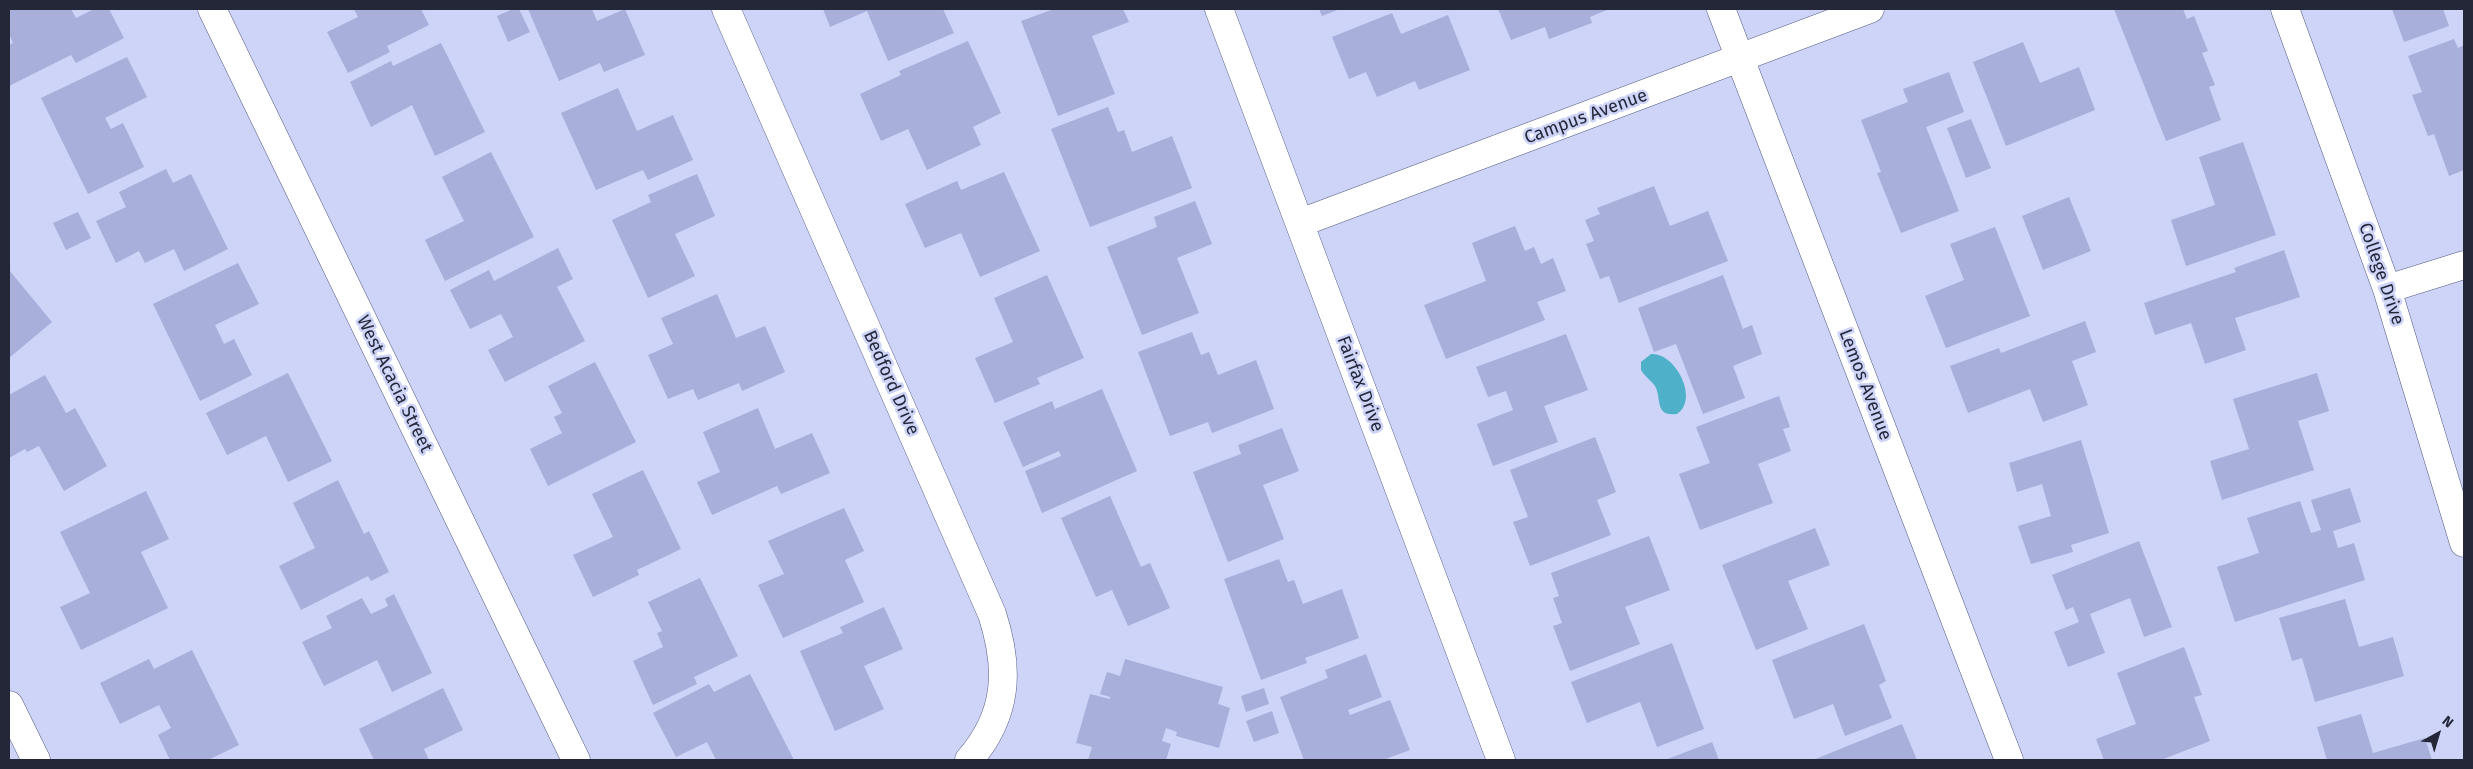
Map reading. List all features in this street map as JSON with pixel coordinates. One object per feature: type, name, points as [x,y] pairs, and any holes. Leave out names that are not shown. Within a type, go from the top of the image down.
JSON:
[{"type":"street","name":"West Acacia Street","points":[[212,9],[576,760]]},
{"type":"street","name":"Bedford Drive","points":[[726,9],[992,614],[1001,642],[1004,670],[1001,698],[994,722],[982,744],[969,760]]},
{"type":"street","name":"Fairfax Drive","points":[[1219,9],[1501,760]]},
{"type":"street","name":"Lemos Avenue","points":[[1721,9],[2009,760]]},
{"type":"street","name":"Campus Avenue","points":[[1300,223],[1870,9]]},
{"type":"street","name":"College Drive","points":[[2285,9],[2387,289],[2464,543]]},
{"type":"street","points":[[2387,289],[2464,265]]},
{"type":"street","points":[[9,705],[36,760]]},
{"type":"water","points":[[1651,354],[1660,355],[1668,360],[1682,378],[1686,398],[1683,407],[1677,414],[1665,413],[1662,410],[1655,386],[1641,370],[1641,362]]},
{"type":"building","points":[[9,9],[71,9],[76,18],[94,9],[109,9],[124,38],[76,63],[71,55],[9,86],[9,45],[13,43],[9,34]]},
{"type":"building","points":[[354,9],[421,9],[429,25],[387,46],[390,52],[348,73],[327,32],[358,17]]},
{"type":"building","points":[[513,9],[519,9],[530,32],[508,42],[497,16]]},
{"type":"building","points":[[528,9],[592,9],[597,21],[625,9],[645,55],[604,72],[600,63],[559,81]]},
{"type":"building","points":[[823,9],[943,9],[954,33],[888,61],[867,11],[830,27]]},
{"type":"building","points":[[1054,9],[1123,9],[1129,22],[1092,36],[1115,94],[1058,116],[1021,21]]},
{"type":"building","points":[[1319,9],[1340,9],[1322,16]]},
{"type":"building","points":[[1498,9],[1609,9],[1590,17],[1592,23],[1549,39],[1545,27],[1511,40]]},
{"type":"building","points":[[2114,9],[2183,9],[2187,19],[2194,16],[2208,51],[2202,53],[2215,85],[2209,87],[2221,120],[2166,141]]},
{"type":"building","points":[[2392,9],[2443,9],[2449,26],[2404,42]]},
{"type":"building","points":[[1392,13],[1401,34],[1448,15],[1470,70],[1419,90],[1415,81],[1377,97],[1366,72],[1349,79],[1332,37]]},
{"type":"building","points":[[2454,39],[2458,48],[2464,45],[2464,170],[2449,176],[2434,134],[2428,136],[2412,95],[2422,92],[2408,56]]},
{"type":"building","points":[[968,41],[1001,113],[973,127],[981,145],[927,170],[908,129],[881,141],[860,94],[901,75],[899,71]]},
{"type":"building","points":[[2023,42],[2040,83],[2079,67],[2095,110],[2006,146],[1973,62]]},
{"type":"building","points":[[441,43],[485,132],[435,156],[412,105],[371,127],[350,82],[391,61],[393,66]]},
{"type":"building","points":[[127,57],[147,97],[105,118],[111,129],[123,123],[144,167],[88,194],[41,98]]},
{"type":"building","points":[[1949,72],[1964,112],[1926,127],[1959,211],[1901,233],[1877,173],[1881,172],[1861,120],[1908,102],[1903,89]]},
{"type":"building","points":[[618,88],[637,131],[673,115],[693,160],[648,180],[643,170],[596,190],[561,113]]},
{"type":"building","points":[[1108,107],[1118,132],[1124,130],[1132,152],[1172,136],[1192,188],[1090,227],[1051,129]]},
{"type":"building","points":[[1971,119],[1991,168],[1966,178],[1947,128]]},
{"type":"building","points":[[2243,142],[2276,235],[2186,266],[2171,220],[2215,205],[2199,157]]},
{"type":"building","points":[[491,152],[534,237],[445,281],[425,240],[464,221],[442,177]]},
{"type":"building","points":[[166,169],[173,183],[191,174],[228,249],[184,271],[174,249],[145,263],[139,251],[116,263],[96,221],[126,207],[119,192]]},
{"type":"building","points":[[1004,172],[1040,251],[980,277],[961,233],[925,248],[905,204],[957,181],[961,190]]},
{"type":"building","points":[[697,174],[715,216],[675,234],[695,276],[648,298],[612,220],[651,202],[648,195]]},
{"type":"building","points":[[1654,186],[1670,226],[1708,211],[1728,261],[1619,303],[1609,276],[1600,279],[1586,244],[1594,241],[1585,220],[1600,214],[1597,208]]},
{"type":"building","points":[[2069,197],[2091,251],[2043,270],[2022,216]]},
{"type":"building","points":[[1195,201],[1212,244],[1177,258],[1199,313],[1142,335],[1107,247],[1157,227],[1154,217]]},
{"type":"building","points":[[78,212],[91,238],[66,250],[53,223]]},
{"type":"building","points":[[1515,226],[1525,251],[1534,247],[1541,264],[1553,258],[1566,291],[1537,302],[1545,320],[1446,359],[1424,305],[1486,281],[1472,243]]},
{"type":"building","points":[[1995,227],[2030,316],[1946,348],[1925,296],[1964,280],[1950,244]]},
{"type":"building","points":[[558,248],[573,279],[557,287],[585,341],[505,382],[488,350],[513,337],[501,314],[470,329],[450,290],[489,270],[494,281]]},
{"type":"building","points":[[2284,250],[2300,297],[2235,318],[2246,350],[2205,364],[2191,323],[2155,335],[2144,303],[2236,272],[2234,268]]},
{"type":"building","points":[[238,263],[259,304],[215,325],[224,344],[234,339],[252,375],[200,401],[153,304]]},
{"type":"building","points":[[9,270],[52,322],[9,358]]},
{"type":"building","points":[[1047,275],[1084,358],[1037,378],[1040,384],[995,403],[975,358],[1013,342],[994,298]]},
{"type":"building","points":[[1723,275],[1743,329],[1752,325],[1762,354],[1733,366],[1745,398],[1703,414],[1676,344],[1654,352],[1638,308]]},
{"type":"building","points":[[717,294],[736,338],[765,326],[785,372],[742,391],[739,383],[698,400],[693,389],[668,399],[648,355],[673,344],[661,318]]},
{"type":"building","points":[[2085,321],[2096,352],[2072,361],[2088,405],[2043,422],[2030,389],[1968,413],[1950,366],[1999,348],[2001,353]]},
{"type":"building","points":[[1192,332],[1201,355],[1209,352],[1218,375],[1256,360],[1274,409],[1212,433],[1208,422],[1170,436],[1138,352]]},
{"type":"building","points":[[1566,334],[1588,390],[1544,406],[1558,442],[1493,466],[1477,424],[1513,410],[1506,391],[1488,397],[1476,367]]},
{"type":"building","points":[[595,362],[636,442],[548,486],[530,449],[562,433],[554,417],[562,413],[548,386]]},
{"type":"building","points":[[288,373],[332,461],[288,482],[266,436],[227,455],[206,413]]},
{"type":"building","points":[[2317,373],[2329,411],[2298,421],[2314,470],[2222,500],[2210,461],[2249,449],[2233,399]]},
{"type":"building","points":[[45,375],[66,413],[75,408],[107,466],[64,491],[39,446],[27,452],[25,449],[9,458],[9,395]]},
{"type":"building","points":[[1102,389],[1137,471],[1042,513],[1025,471],[1061,456],[1059,451],[1023,467],[1003,422],[1052,401],[1055,409]]},
{"type":"building","points":[[1779,396],[1790,427],[1783,429],[1791,451],[1758,464],[1773,503],[1700,530],[1679,474],[1710,463],[1696,427]]},
{"type":"building","points":[[758,408],[775,449],[812,433],[830,473],[781,494],[777,486],[712,515],[697,482],[720,472],[703,432]]},
{"type":"building","points":[[1282,428],[1299,471],[1263,485],[1284,539],[1228,562],[1193,472],[1241,454],[1238,445]]},
{"type":"building","points":[[1595,437],[1616,492],[1597,500],[1611,535],[1530,566],[1513,522],[1528,517],[1510,470]]},
{"type":"building","points":[[2081,440],[2109,533],[2071,545],[2073,552],[2031,564],[2018,526],[2051,516],[2042,484],[2017,492],[2009,463]]},
{"type":"building","points":[[643,470],[681,549],[637,570],[639,575],[593,597],[573,555],[613,537],[592,494]]},
{"type":"building","points":[[338,480],[364,534],[369,531],[389,572],[371,581],[368,576],[301,610],[279,566],[315,548],[293,503]]},
{"type":"building","points":[[2350,488],[2361,522],[2333,531],[2338,548],[2354,543],[2365,580],[2235,622],[2217,567],[2259,553],[2247,518],[2300,501],[2311,533],[2321,530],[2311,500]]},
{"type":"building","points":[[146,491],[169,539],[141,552],[168,608],[81,650],[60,607],[90,593],[60,532]]},
{"type":"building","points":[[1110,496],[1141,567],[1150,563],[1170,608],[1128,626],[1112,590],[1096,597],[1061,518]]},
{"type":"building","points":[[844,508],[864,551],[845,560],[864,602],[783,638],[758,585],[784,574],[768,541]]},
{"type":"building","points":[[1815,528],[1830,565],[1788,581],[1808,629],[1756,650],[1722,565]]},
{"type":"building","points":[[1649,536],[1670,590],[1625,607],[1640,644],[1570,671],[1553,626],[1562,623],[1553,598],[1559,596],[1551,573]]},
{"type":"building","points":[[2139,541],[2172,627],[2144,637],[2130,598],[2090,614],[2105,653],[2068,667],[2054,632],[2079,622],[2073,607],[2066,610],[2052,575]]},
{"type":"building","points":[[1279,559],[1288,582],[1294,580],[1303,604],[1342,589],[1359,638],[1305,658],[1307,663],[1261,680],[1224,579]]},
{"type":"building","points":[[700,578],[738,656],[694,677],[697,684],[653,705],[633,661],[663,647],[657,633],[662,631],[648,602]]},
{"type":"building","points":[[394,594],[432,673],[392,692],[377,660],[324,686],[302,642],[332,628],[326,616],[362,598],[371,614],[388,606],[385,599]]},
{"type":"building","points":[[2345,599],[2359,647],[2393,637],[2404,676],[2315,702],[2302,658],[2292,661],[2279,618]]},
{"type":"building","points":[[884,607],[903,649],[864,666],[884,709],[835,731],[800,651],[843,633],[840,627]]},
{"type":"building","points":[[1864,624],[1886,681],[1879,685],[1892,718],[1845,736],[1833,704],[1794,719],[1772,660]]},
{"type":"building","points":[[1672,643],[1704,729],[1657,747],[1640,702],[1587,723],[1571,682]]},
{"type":"building","points":[[2184,647],[2202,695],[2194,697],[2210,741],[2161,760],[2104,760],[2096,739],[2136,724],[2117,673]]},
{"type":"building","points":[[192,650],[239,745],[208,760],[170,760],[158,735],[171,728],[159,705],[120,724],[100,683],[149,659],[154,669]]},
{"type":"building","points":[[1366,654],[1382,697],[1348,710],[1350,715],[1390,700],[1410,750],[1383,760],[1304,760],[1280,697],[1328,678],[1325,670]]},
{"type":"building","points":[[1125,659],[1223,687],[1218,704],[1230,708],[1219,748],[1176,736],[1177,732],[1166,728],[1162,741],[1171,744],[1166,760],[1088,760],[1092,747],[1076,743],[1090,694],[1110,699],[1110,697],[1100,694],[1107,672],[1120,676]]},
{"type":"building","points":[[750,674],[794,760],[716,760],[707,742],[676,757],[653,713],[709,684],[714,692]]},
{"type":"building","points":[[443,688],[463,730],[424,749],[429,760],[374,760],[359,729]]},
{"type":"building","points":[[1264,688],[1269,704],[1246,712],[1241,696]]},
{"type":"building","points":[[1272,711],[1279,733],[1254,742],[1246,721]]},
{"type":"building","points":[[2361,714],[2373,753],[2425,738],[2432,760],[2327,760],[2317,727]]},
{"type":"building","points":[[1902,724],[1917,760],[1813,760]]},
{"type":"building","points":[[1712,742],[1719,760],[1665,760]]}]
